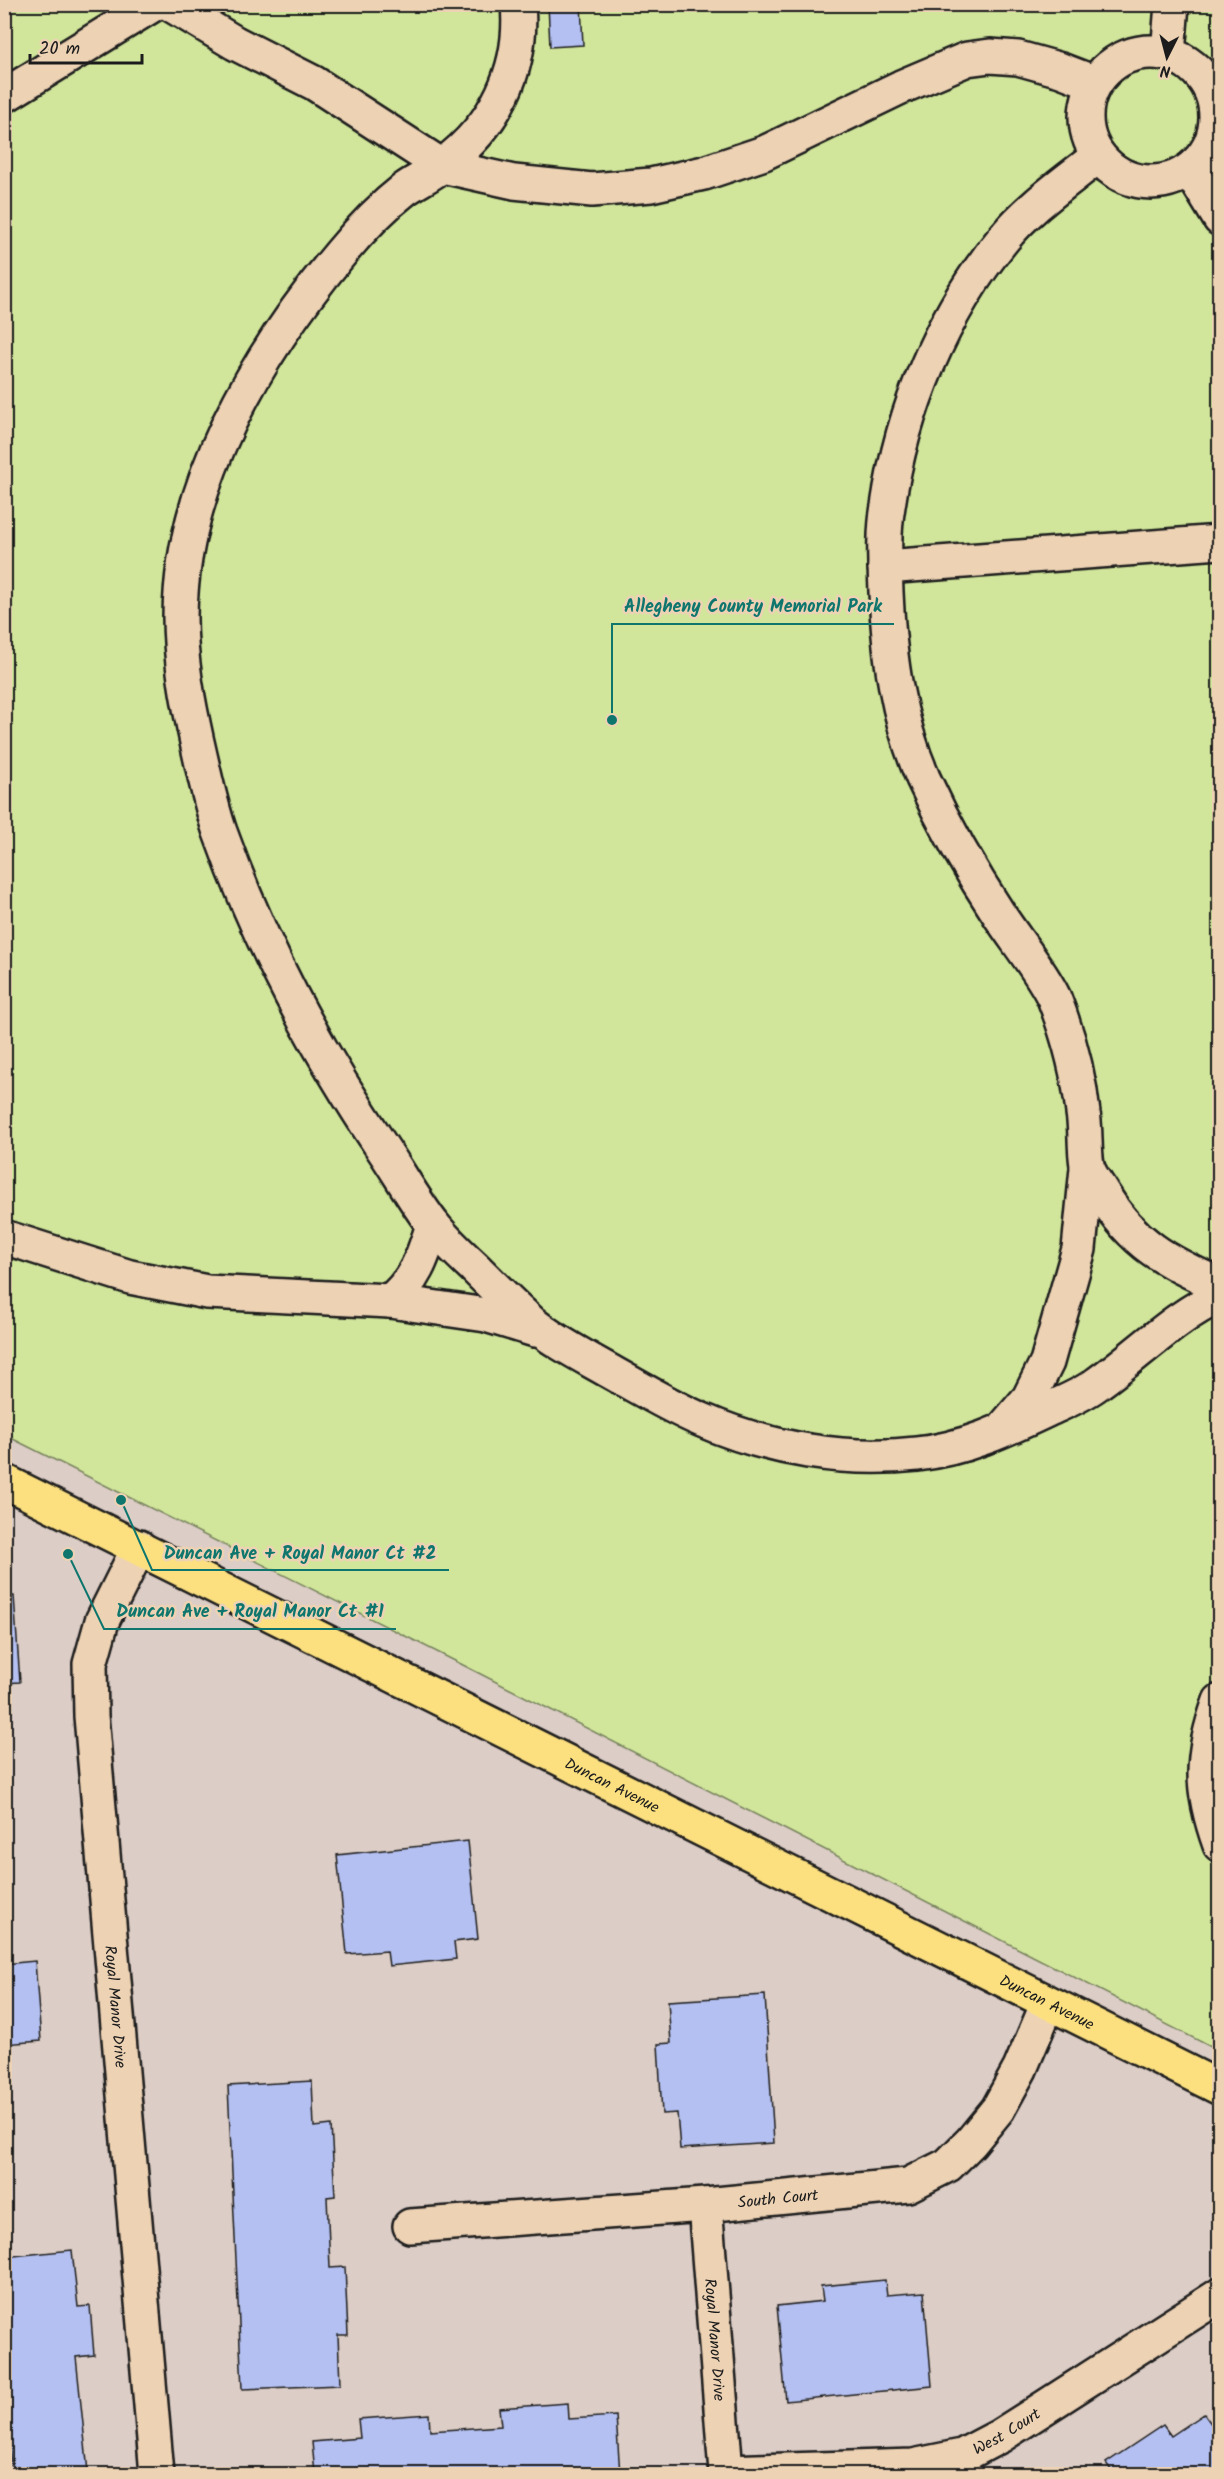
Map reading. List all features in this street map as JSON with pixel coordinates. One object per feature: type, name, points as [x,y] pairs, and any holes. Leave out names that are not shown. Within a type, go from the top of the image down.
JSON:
[{"type":"main road","name":"Duncan Avenue","points":[[4,1481],[1220,2088]]},
{"type":"lane","points":[[4,96],[154,4]]},
{"type":"lane","points":[[170,4],[235,43],[314,83],[442,166],[514,182],[592,190],[651,185],[704,172],[764,153],[901,87],[967,59],[990,56],[1018,58],[1061,70],[1095,83]]},
{"type":"lane","points":[[518,4],[518,45],[507,84],[492,116],[472,140],[442,166],[405,190],[341,252],[273,345],[219,446],[205,478],[188,544],[180,619],[189,706],[218,827],[266,948],[336,1079],[433,1224],[536,1327],[655,1397],[706,1422],[765,1442],[822,1453],[869,1456],[917,1454],[957,1447],[998,1434],[1091,1389],[1185,1317],[1220,1296]]},
{"type":"lane","points":[[1168,54],[1172,4]]},
{"type":"lane","points":[[1157,52],[1183,60],[1216,91],[1216,128],[1208,151],[1190,170],[1173,180],[1146,182],[1120,175],[1098,156],[1086,128],[1086,111],[1095,83],[1117,62],[1139,53],[1157,52]]},
{"type":"lane","points":[[998,1434],[1029,1398],[1047,1362],[1079,1249],[1087,1168],[1083,1111],[1070,1045],[1053,995],[982,888],[945,824],[922,774],[901,717],[889,648],[885,567],[887,509],[902,439],[930,358],[963,295],[1004,237],[1032,208],[1098,156]]},
{"type":"lane","points":[[1190,170],[1220,219]]},
{"type":"lane","points":[[885,567],[1220,543]]},
{"type":"lane","points":[[1087,1168],[1111,1207],[1142,1244],[1184,1269],[1220,1285]]},
{"type":"lane","points":[[390,1301],[406,1288],[422,1260],[433,1224]]},
{"type":"lane","points":[[4,1237],[130,1276],[207,1292],[390,1301],[486,1315],[549,1335]]},
{"type":"lane","name":"Royal Manor Drive","points":[[139,1547],[102,1621],[90,1664],[92,1716],[157,2475]]},
{"type":"lane","points":[[1220,1701],[1209,1730],[1203,1774],[1209,1816],[1220,1845]]},
{"type":"lane","name":"South Court","points":[[410,2226],[705,2205],[908,2185],[948,2165],[971,2142],[998,2109],[1020,2069],[1048,2003]]},
{"type":"lane","name":"Royal Manor Drive","points":[[705,2205],[726,2473]]},
{"type":"lane","name":"West Court","points":[[726,2473],[912,2466],[962,2456],[1000,2436],[1220,2295]]},
{"type":"green space","points":[[4,5],[1219,5],[1219,2051],[459,1663],[5,1435]]},
{"type":"building","points":[[548,4],[581,4],[583,45],[550,47]]},
{"type":"building","points":[[4,1596],[14,1596],[20,1682],[4,1683]]},
{"type":"building","points":[[468,1841],[478,1939],[454,1942],[456,1959],[389,1966],[387,1951],[347,1954],[337,1855]]},
{"type":"building","points":[[35,1961],[41,2041],[4,2044],[4,1964]]},
{"type":"building","points":[[765,1995],[774,2143],[680,2149],[677,2113],[662,2114],[658,2044],[671,2043],[668,2001]]},
{"type":"building","points":[[312,2081],[314,2127],[331,2125],[335,2196],[327,2197],[330,2268],[345,2267],[348,2335],[338,2335],[340,2385],[242,2389],[228,2086]]},
{"type":"building","points":[[72,2250],[78,2307],[90,2306],[94,2355],[76,2357],[88,2472],[101,2471],[101,2474],[12,2474],[4,2399],[4,2257]]},
{"type":"building","points":[[885,2280],[887,2295],[924,2292],[932,2386],[786,2401],[777,2306],[823,2301],[821,2286]]},
{"type":"building","points":[[568,2403],[569,2419],[616,2416],[620,2474],[315,2474],[312,2442],[360,2438],[358,2419],[429,2414],[430,2431],[501,2426],[499,2408]]},
{"type":"building","points":[[1204,2414],[1220,2436],[1220,2474],[1114,2474],[1106,2463],[1163,2425],[1171,2436]]},
{"type":"place","name":"Allegheny County Memorial Park","points":[[612,720]]},
{"type":"place","name":"Duncan Ave + Royal Manor Ct #2","points":[[121,1500]]},
{"type":"place","name":"Duncan Ave + Royal Manor Ct #1","points":[[68,1554]]}]
